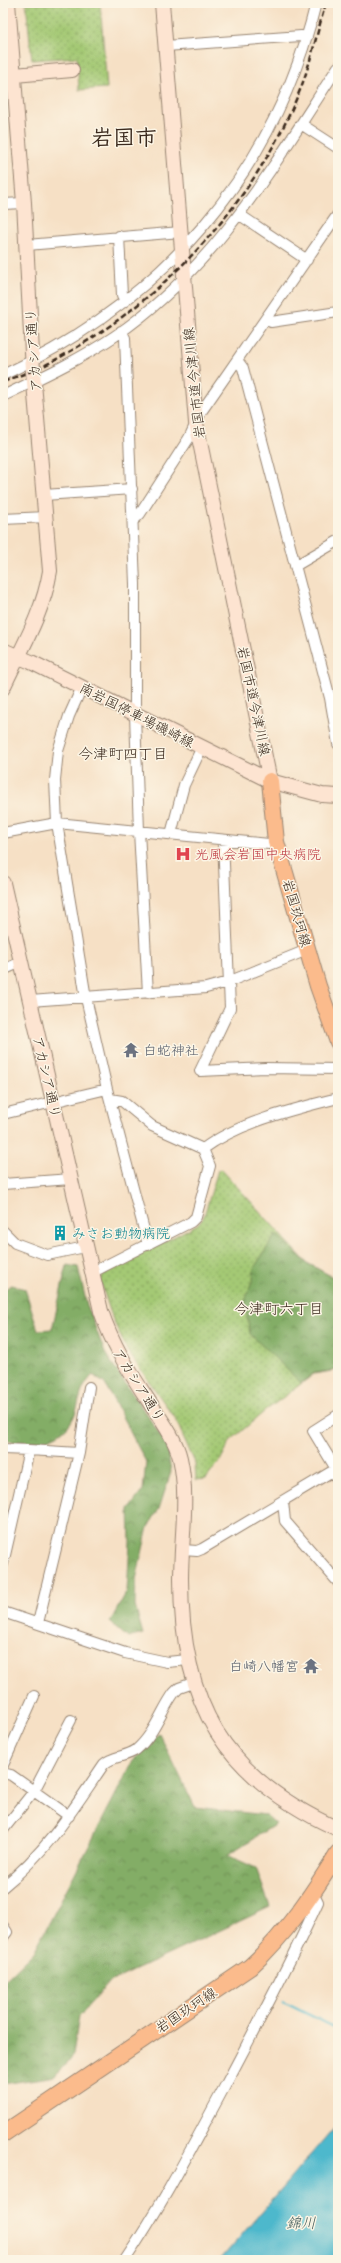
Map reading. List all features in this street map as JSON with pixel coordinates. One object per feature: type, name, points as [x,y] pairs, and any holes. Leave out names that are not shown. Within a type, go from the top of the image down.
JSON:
[{"type":"main road","name":"岩国玖珂線","points":[[270,781],[276,842],[307,950],[338,1042]]},
{"type":"main road","name":"岩国玖珂線","points":[[3,2134],[250,1967],[272,1947],[288,1928],[338,1853]]},
{"type":"street","name":"アカシア通り","points":[[3,688],[37,620],[47,594],[50,571],[47,517],[33,360],[24,203],[8,75],[8,3]]},
{"type":"street","name":"岩国市道今津川線","points":[[162,3],[196,423],[270,781]]},
{"type":"street","points":[[3,375],[88,329],[125,301],[182,251],[224,201],[252,158],[284,98],[307,37],[316,3]]},
{"type":"street","points":[[166,46],[301,36],[307,37]]},
{"type":"street","points":[[3,396],[35,382],[82,356],[121,331],[184,279],[218,243],[240,215],[338,67]]},
{"type":"street","points":[[8,75],[72,70]]},
{"type":"street","points":[[301,124],[338,148]]},
{"type":"street","points":[[3,204],[24,203]]},
{"type":"street","points":[[133,521],[140,514],[237,360],[338,214]]},
{"type":"street","points":[[240,215],[307,260]]},
{"type":"street","points":[[27,245],[119,236],[181,232]]},
{"type":"street","points":[[119,236],[122,295],[125,301]]},
{"type":"street","points":[[266,320],[271,322],[338,312]]},
{"type":"street","points":[[121,331],[125,338],[132,489],[135,584],[135,714],[139,831],[148,993]]},
{"type":"street","points":[[237,360],[243,368],[296,566],[330,698],[338,744]]},
{"type":"street","points":[[44,495],[132,489]]},
{"type":"street","points":[[3,519],[47,517]]},
{"type":"street","points":[[296,566],[338,541]]},
{"type":"street","name":"南岩国停車場磯崎線","points":[[3,650],[19,656],[270,781],[322,795],[338,796]]},
{"type":"street","points":[[82,687],[69,716],[58,751],[54,780],[58,823],[86,998],[108,1094],[148,1245]]},
{"type":"street","points":[[171,834],[184,785],[202,747]]},
{"type":"street","points":[[3,833],[58,823],[223,840],[269,844],[276,842]]},
{"type":"street","points":[[223,840],[230,1008],[200,1071],[265,1068],[338,1069]]},
{"type":"street","name":"アカシア通り","points":[[3,883],[91,1273],[109,1336],[122,1360],[168,1430],[179,1456],[184,1479],[182,1600],[188,1660],[193,1684],[199,1699],[220,1736],[248,1771],[266,1788],[290,1804],[338,1829]]},
{"type":"street","points":[[30,1001],[206,988],[228,982],[307,950]]},
{"type":"street","points":[[3,970],[21,962]]},
{"type":"street","points":[[3,1114],[52,1103],[108,1094],[122,1101],[152,1126],[203,1149],[210,1166],[196,1217],[191,1222],[148,1245],[91,1273]]},
{"type":"street","points":[[203,1149],[245,1127],[290,1111],[338,1098]]},
{"type":"street","points":[[3,1184],[71,1180]]},
{"type":"street","points":[[3,1231],[16,1243],[47,1255],[86,1247]]},
{"type":"street","points":[[38,1623],[79,1453],[89,1387]]},
{"type":"street","points":[[183,1550],[197,1551],[202,1549],[283,1501],[336,1475],[336,1469],[314,1430],[338,1415]]},
{"type":"street","points":[[3,1449],[79,1453]]},
{"type":"street","points":[[3,1564],[29,1450]]},
{"type":"street","points":[[283,1501],[285,1522],[338,1582]]},
{"type":"street","points":[[3,1612],[125,1653],[167,1662],[188,1660]]},
{"type":"street","points":[[3,1887],[32,1861],[52,1840],[104,1764],[109,1760],[135,1751],[149,1737],[174,1693],[179,1688],[193,1684]]},
{"type":"street","points":[[3,1765],[34,1696]]},
{"type":"street","points":[[3,1830],[34,1791],[71,1720]]},
{"type":"street","points":[[3,1773],[11,1775],[69,1816]]},
{"type":"street","points":[[125,2260],[157,2212],[187,2159],[269,2002],[318,1902],[313,1892]]},
{"type":"street","points":[[3,1926],[7,1932],[3,1937]]},
{"type":"green space","points":[[26,3],[100,3],[107,88],[79,90],[77,57],[32,60]]},
{"type":"green space","points":[[221,1169],[307,1263],[338,1280],[338,1370],[314,1374],[265,1411],[231,1440],[220,1461],[206,1479],[196,1480],[195,1463],[175,1418],[128,1352],[113,1320],[100,1280],[105,1273],[198,1224],[204,1216],[218,1170]]},
{"type":"green space","points":[[276,1234],[307,1263],[338,1280],[338,1370],[314,1373],[301,1383],[250,1334],[245,1301],[253,1279],[254,1268]]},
{"type":"green space","points":[[67,1265],[78,1267],[87,1305],[105,1353],[167,1445],[171,1472],[159,1509],[148,1527],[136,1580],[135,1606],[143,1634],[128,1638],[110,1622],[127,1591],[130,1542],[129,1509],[143,1490],[146,1462],[105,1384],[93,1375],[84,1386],[71,1422],[58,1435],[40,1441],[30,1442],[3,1440],[3,1290],[12,1285],[25,1289],[38,1330],[52,1329]]},
{"type":"green space","points":[[159,1733],[195,1807],[266,1815],[276,1824],[227,1855],[256,1868],[270,1907],[110,1982],[79,2016],[73,2054],[56,2076],[3,2084],[3,1982],[34,1952],[133,1761]]},
{"type":"water","name":"錦川","points":[[338,2123],[338,2260],[220,2260],[337,2124]]},
{"type":"waterway","points":[[283,2002],[338,2029]]},
{"type":"railway","points":[[3,382],[35,370],[93,337],[131,310],[166,280],[200,247],[230,211],[257,173],[281,132],[304,79],[326,3]]},
{"type":"place","name":"光風会岩国中央病院","points":[[183,854]]},
{"type":"place","name":"白蛇神社","points":[[131,1050]]},
{"type":"place","name":"みさお動物病院","points":[[60,1233]]},
{"type":"place","name":"白崎八幡宮","points":[[311,1666]]},
{"type":"district","name":"岩国市","points":[[124,137]]},
{"type":"district","name":"今津町四丁目","points":[[123,754]]},
{"type":"district","name":"今津町六丁目","points":[[279,1309]]}]
